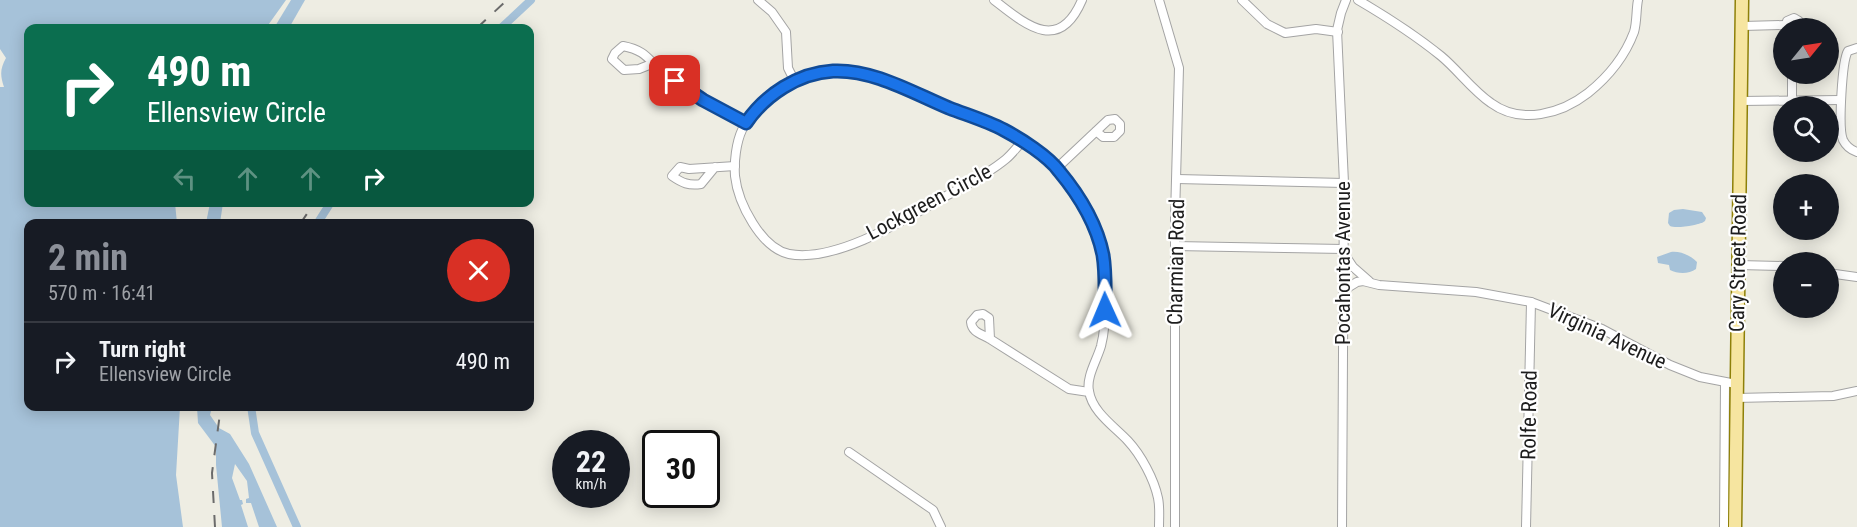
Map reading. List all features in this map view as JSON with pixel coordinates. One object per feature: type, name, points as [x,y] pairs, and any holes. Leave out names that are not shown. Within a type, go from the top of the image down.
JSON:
[{"type":"main road","name":"Cary Street Road","points":[[1735,527],[1736,398],[1730,383],[1739,265],[1743,0]]},
{"type":"street","points":[[758,0],[772,12],[786,32],[787,61],[795,82]]},
{"type":"street","points":[[993,0],[1029,26],[1040,31],[1050,31],[1069,22],[1082,0]]},
{"type":"street","points":[[1159,2],[1169,0]]},
{"type":"street","points":[[1242,0],[1267,24],[1285,33],[1316,29],[1338,32]]},
{"type":"street","name":"Pocahontas Avenue","points":[[1342,527],[1344,183],[1338,32],[1346,0]]},
{"type":"street","points":[[1358,0],[1422,41],[1489,102],[1509,112],[1525,115],[1557,111],[1582,97],[1603,80],[1618,62],[1634,30],[1638,0]]},
{"type":"street","name":"Charmian Road","points":[[1159,2],[1179,68],[1175,246],[1175,527]]},
{"type":"street","points":[[1743,26],[1773,27]]},
{"type":"street","points":[[654,63],[639,69],[624,70],[612,59],[623,46],[637,48],[654,63],[661,71],[703,100],[746,123]]},
{"type":"street","points":[[1857,48],[1848,51],[1844,58],[1841,100],[1841,136],[1847,146],[1857,152]]},
{"type":"street","name":"Lockgreen Circle","points":[[1022,142],[1008,157],[988,172],[884,231],[810,256],[787,254],[773,248],[755,227],[744,206],[735,177],[736,150],[746,123],[756,109],[777,91],[807,75],[831,71],[851,72],[877,78],[1004,130],[1022,142],[1057,168],[1082,204],[1098,238],[1103,256],[1104,333],[1090,379],[1089,392]]},
{"type":"street","points":[[1741,101],[1773,100]]},
{"type":"street","points":[[1057,168],[1096,131]]},
{"type":"street","points":[[715,167],[701,184],[693,186],[682,183],[672,176],[680,167],[690,169],[715,167],[735,166]]},
{"type":"street","points":[[1176,179],[1344,183]]},
{"type":"street","points":[[1175,246],[1344,251],[1353,267],[1370,282]]},
{"type":"street","points":[[1739,265],[1773,266]]},
{"type":"street","points":[[1839,275],[1856,278]]},
{"type":"street","name":"Virginia Avenue","points":[[1344,290],[1357,282],[1370,282],[1379,285],[1476,292],[1531,302],[1602,329],[1670,365],[1700,377],[1730,383]]},
{"type":"street","name":"Rolfe Road","points":[[1526,527],[1531,302]]},
{"type":"street","points":[[990,339],[1069,389],[1089,392],[1098,409],[1131,444],[1148,472],[1158,496],[1159,527]]},
{"type":"street","points":[[1724,527],[1730,383]]},
{"type":"street","points":[[1736,398],[1833,396],[1857,391]]},
{"type":"street","points":[[849,452],[933,510],[941,527]]},
{"type":"water","points":[[0,0],[286,0],[269,24],[24,24],[24,207],[175,207],[177,219],[24,219],[24,411],[180,411],[176,475],[183,527],[0,527],[0,87],[4,87],[1,72],[6,58],[0,49]]},
{"type":"water","points":[[291,0],[305,0],[291,24],[276,24]]},
{"type":"water","points":[[209,207],[222,207],[221,219],[207,219]]},
{"type":"water","points":[[1683,209],[1702,212],[1706,218],[1705,221],[1688,226],[1670,226],[1669,213]]},
{"type":"water","points":[[1671,252],[1691,257],[1697,262],[1696,269],[1687,273],[1676,272],[1670,270],[1669,265],[1658,263],[1657,257]]},
{"type":"water","points":[[197,411],[211,411],[210,415],[219,428],[230,434],[249,464],[277,527],[259,527],[251,503],[246,503],[246,499],[249,498],[247,481],[235,464],[232,478],[240,500],[242,500],[241,505],[248,527],[222,527],[216,447],[198,423]]},
{"type":"waterway","points":[[505,24],[531,0]]},
{"type":"waterway","points":[[320,219],[328,207]]},
{"type":"waterway","points":[[252,411],[255,433],[297,527]]},
{"type":"railway","points":[[481,24],[507,0]]},
{"type":"railway","points":[[303,219],[312,207]]},
{"type":"railway","points":[[215,527],[212,473],[220,411]]},
{"type":"route","points":[[675,81],[703,100],[746,123],[756,109],[777,91],[807,75],[831,71],[851,72],[877,78],[1004,130],[1057,168],[1082,204],[1098,238],[1103,256],[1105,310]]}]
